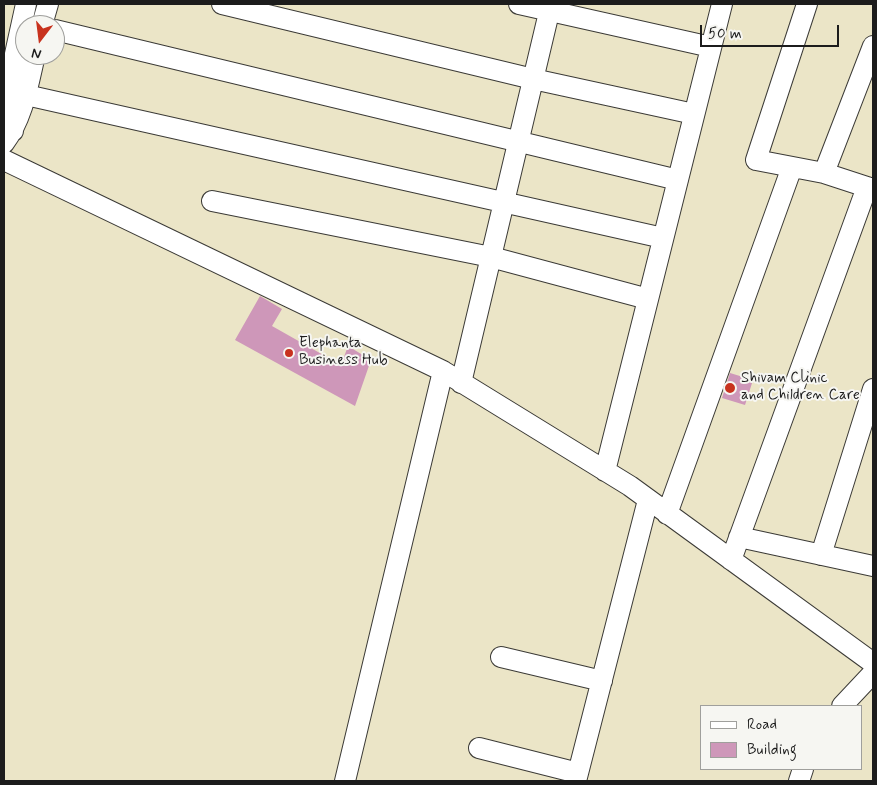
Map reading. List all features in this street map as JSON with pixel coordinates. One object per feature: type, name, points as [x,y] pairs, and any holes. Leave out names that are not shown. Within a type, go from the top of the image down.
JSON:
[{"type":"street","points":[[8,137],[6,95],[26,4]]},
{"type":"street","points":[[222,4],[534,79],[694,114]]},
{"type":"street","points":[[519,4],[551,7],[711,47]]},
{"type":"street","points":[[605,471],[722,4]]},
{"type":"street","points":[[731,560],[870,188],[824,174],[756,160],[807,4]]},
{"type":"street","points":[[461,383],[551,7]]},
{"type":"street","points":[[65,32],[678,180]]},
{"type":"street","points":[[824,174],[873,46]]},
{"type":"street","points":[[8,137],[26,96],[34,65]]},
{"type":"street","points":[[26,96],[663,238]]},
{"type":"street","points":[[4,160],[442,371],[605,471],[648,500],[873,663]]},
{"type":"street","points":[[667,514],[792,167]]},
{"type":"street","points":[[212,201],[491,257],[648,299]]},
{"type":"street","points":[[345,781],[442,371]]},
{"type":"street","points":[[821,555],[873,390]]},
{"type":"street","points":[[479,748],[577,777],[648,500]]},
{"type":"street","points":[[739,537],[873,566]]},
{"type":"street","points":[[501,657],[602,681]]},
{"type":"street","points":[[843,705],[873,673]]},
{"type":"building","name":"Elephanta Business Hub","points":[[260,296],[282,309],[272,326],[341,365],[348,346],[371,360],[355,406],[235,340]]},
{"type":"building","points":[[730,373],[753,380],[745,405],[722,398]]},
{"type":"place","name":"Elephanta Business Hub","points":[[289,353]]},
{"type":"place","name":"Shivam Clinic and Children Care","points":[[730,388]]}]
